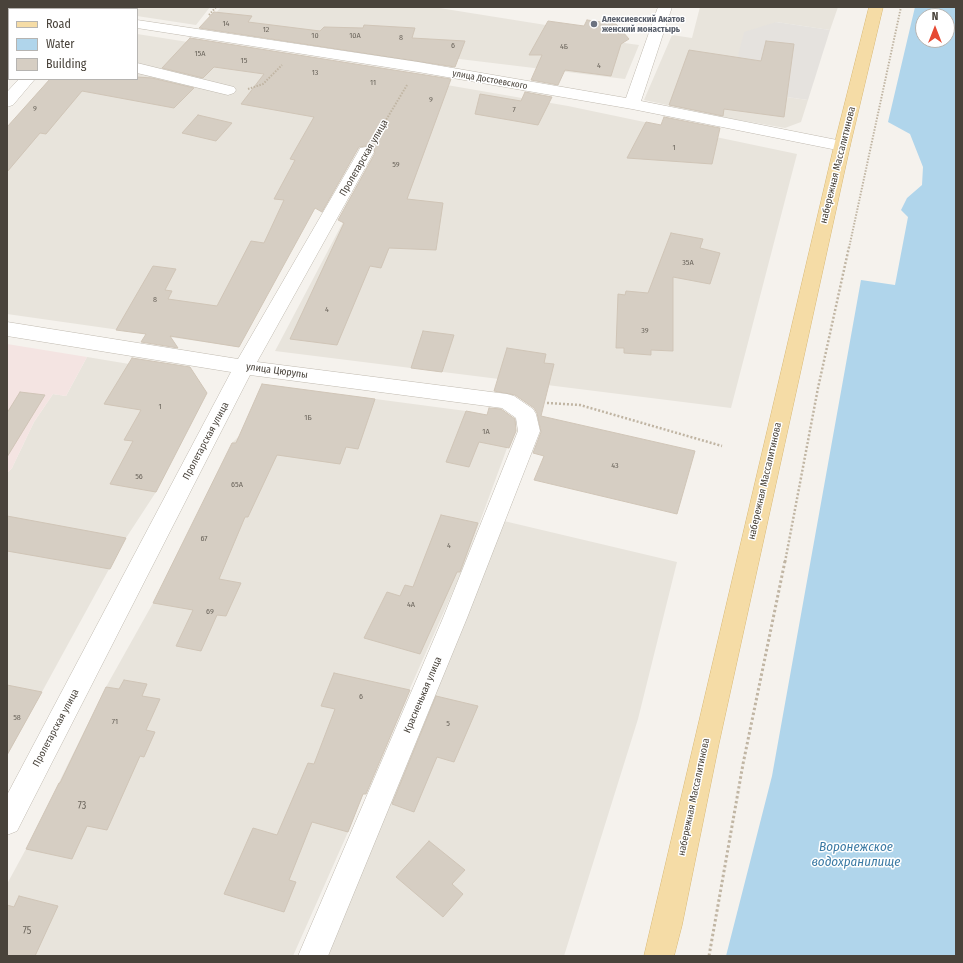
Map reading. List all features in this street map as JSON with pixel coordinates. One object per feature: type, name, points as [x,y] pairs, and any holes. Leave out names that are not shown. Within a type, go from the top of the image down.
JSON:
[{"type":"main road","name":"набережная Массалитинова","points":[[659,956],[667,925],[707,735],[842,146],[876,7]]},
{"type":"street","points":[[632,104],[665,7]]},
{"type":"street","name":"улица Достоевского","points":[[138,24],[418,67],[632,104],[842,146]]},
{"type":"street","points":[[138,68],[228,90]]},
{"type":"street","points":[[7,102],[26,80]]},
{"type":"street","name":"Пролетарская улица","points":[[7,822],[244,367],[366,152]]},
{"type":"street","name":"улица Цюрупы","points":[[7,329],[244,367],[506,401],[526,414],[529,431]]},
{"type":"street","name":"Красненькая улица","points":[[313,956],[455,618],[529,431]]},
{"type":"path","points":[[709,956],[743,764],[784,566],[818,388],[901,7]]},
{"type":"path","points":[[228,90],[248,89],[263,84],[276,72],[294,48]]},
{"type":"path","name":"Пролетарская улица","points":[[366,152],[418,67]]},
{"type":"path","points":[[506,401],[580,404],[722,446]]},
{"type":"shaded area","points":[[86,7],[210,7],[196,25],[138,16],[138,8]]},
{"type":"shaded area","points":[[221,7],[433,7],[577,30],[617,42],[639,45],[625,79],[203,28]]},
{"type":"shaded area","points":[[700,7],[838,7],[830,30],[776,22],[730,89],[808,100],[801,122],[785,128],[727,118],[644,100],[672,35],[692,38]]},
{"type":"shaded area","points":[[776,22],[830,30],[808,100],[730,89],[744,32]]},
{"type":"shaded area","points":[[138,34],[290,58],[356,73],[332,171],[239,347],[7,314],[7,127],[49,80],[138,80]]},
{"type":"shaded area","points":[[418,80],[568,106],[797,154],[731,408],[275,351]]},
{"type":"shaded area","points":[[7,344],[87,357],[66,396],[53,394],[34,422],[12,468],[7,473]]},
{"type":"shaded area","points":[[87,357],[195,375],[207,393],[156,492],[126,538],[7,756],[7,473],[12,468],[34,422],[53,394],[66,396]]},
{"type":"shaded area","points":[[262,384],[466,411],[517,421],[461,573],[293,956],[7,956],[7,884],[26,849],[106,687],[153,603],[232,443],[239,436]]},
{"type":"shaded area","points":[[504,521],[677,562],[638,719],[564,956],[325,956]]},
{"type":"water","name":"Воронежское водохранилище","points":[[915,7],[956,7],[956,956],[726,956],[772,776],[861,280],[895,285],[908,217],[901,210],[907,198],[922,185],[923,167],[910,134],[888,122]]},
{"type":"building","points":[[214,12],[252,16],[248,22],[320,31],[324,27],[363,28],[364,25],[415,28],[412,38],[465,41],[455,67],[199,28]]},
{"type":"building","points":[[587,20],[616,24],[629,39],[621,44],[611,76],[565,70],[558,85],[531,80],[542,55],[529,55],[548,21],[584,26]]},
{"type":"building","points":[[190,38],[451,79],[407,199],[443,203],[436,250],[389,248],[381,268],[370,266],[337,345],[290,339],[344,223],[338,220],[375,153],[373,147],[359,147],[322,212],[315,208],[239,347],[170,336],[178,348],[141,342],[146,334],[116,330],[153,266],[176,269],[165,290],[172,291],[168,299],[217,306],[251,241],[264,243],[284,200],[274,199],[295,160],[290,159],[314,117],[241,104],[264,74],[214,67],[203,78],[162,68]]},
{"type":"building","points":[[766,41],[794,44],[784,117],[724,109],[723,116],[669,105],[689,50],[761,61]]},
{"type":"building","points":[[138,77],[152,78],[194,88],[174,108],[82,91],[46,134],[40,133],[7,172],[7,127],[49,80],[138,80]]},
{"type":"building","points":[[525,92],[552,97],[538,125],[475,114],[480,94],[521,101]]},
{"type":"building","points":[[198,115],[232,123],[216,141],[182,133]]},
{"type":"building","points":[[664,117],[720,128],[712,164],[627,158],[646,122],[661,125]]},
{"type":"building","points":[[671,233],[703,239],[700,248],[720,253],[710,284],[673,277],[673,351],[651,350],[651,355],[624,353],[624,348],[616,348],[618,294],[625,295],[626,291],[648,293]]},
{"type":"building","points":[[423,331],[454,335],[442,372],[411,368]]},
{"type":"building","points":[[507,348],[546,354],[544,363],[554,364],[541,416],[695,451],[677,514],[534,480],[544,456],[533,453],[541,432],[537,413],[534,408],[515,395],[494,391]]},
{"type":"building","points":[[132,358],[190,367],[207,393],[156,492],[110,484],[133,441],[124,440],[141,410],[104,404]]},
{"type":"building","points":[[262,384],[375,399],[358,449],[346,447],[340,464],[277,455],[248,517],[245,517],[219,579],[241,583],[226,616],[217,615],[201,651],[176,646],[193,610],[153,603],[232,443],[236,443]]},
{"type":"building","points":[[20,392],[45,395],[7,457],[7,413]]},
{"type":"building","points":[[489,408],[501,409],[515,419],[516,431],[509,448],[479,442],[469,467],[446,462],[466,411],[487,415]]},
{"type":"building","points":[[441,515],[478,523],[460,572],[457,572],[420,654],[364,638],[387,592],[400,596],[405,585],[413,587]]},
{"type":"building","points":[[7,516],[126,538],[110,569],[7,551]]},
{"type":"building","points":[[334,673],[410,690],[366,794],[363,794],[348,832],[312,822],[289,880],[296,882],[284,912],[224,894],[253,828],[277,835],[308,763],[314,764],[335,709],[321,706]]},
{"type":"building","points":[[124,680],[147,684],[142,696],[160,699],[146,730],[155,732],[144,757],[140,756],[107,830],[87,826],[72,859],[26,849],[60,783],[106,687],[119,689]]},
{"type":"building","points":[[7,685],[42,692],[7,755]]},
{"type":"building","points":[[436,696],[478,706],[454,762],[437,757],[414,812],[392,804]]},
{"type":"building","points":[[429,841],[465,870],[452,884],[463,894],[443,917],[396,877]]},
{"type":"building","points":[[19,896],[58,906],[35,956],[7,956],[7,905],[14,907]]},
{"type":"place","name":"Алексиевский Акатов женский монастырь","points":[[594,24]]}]
